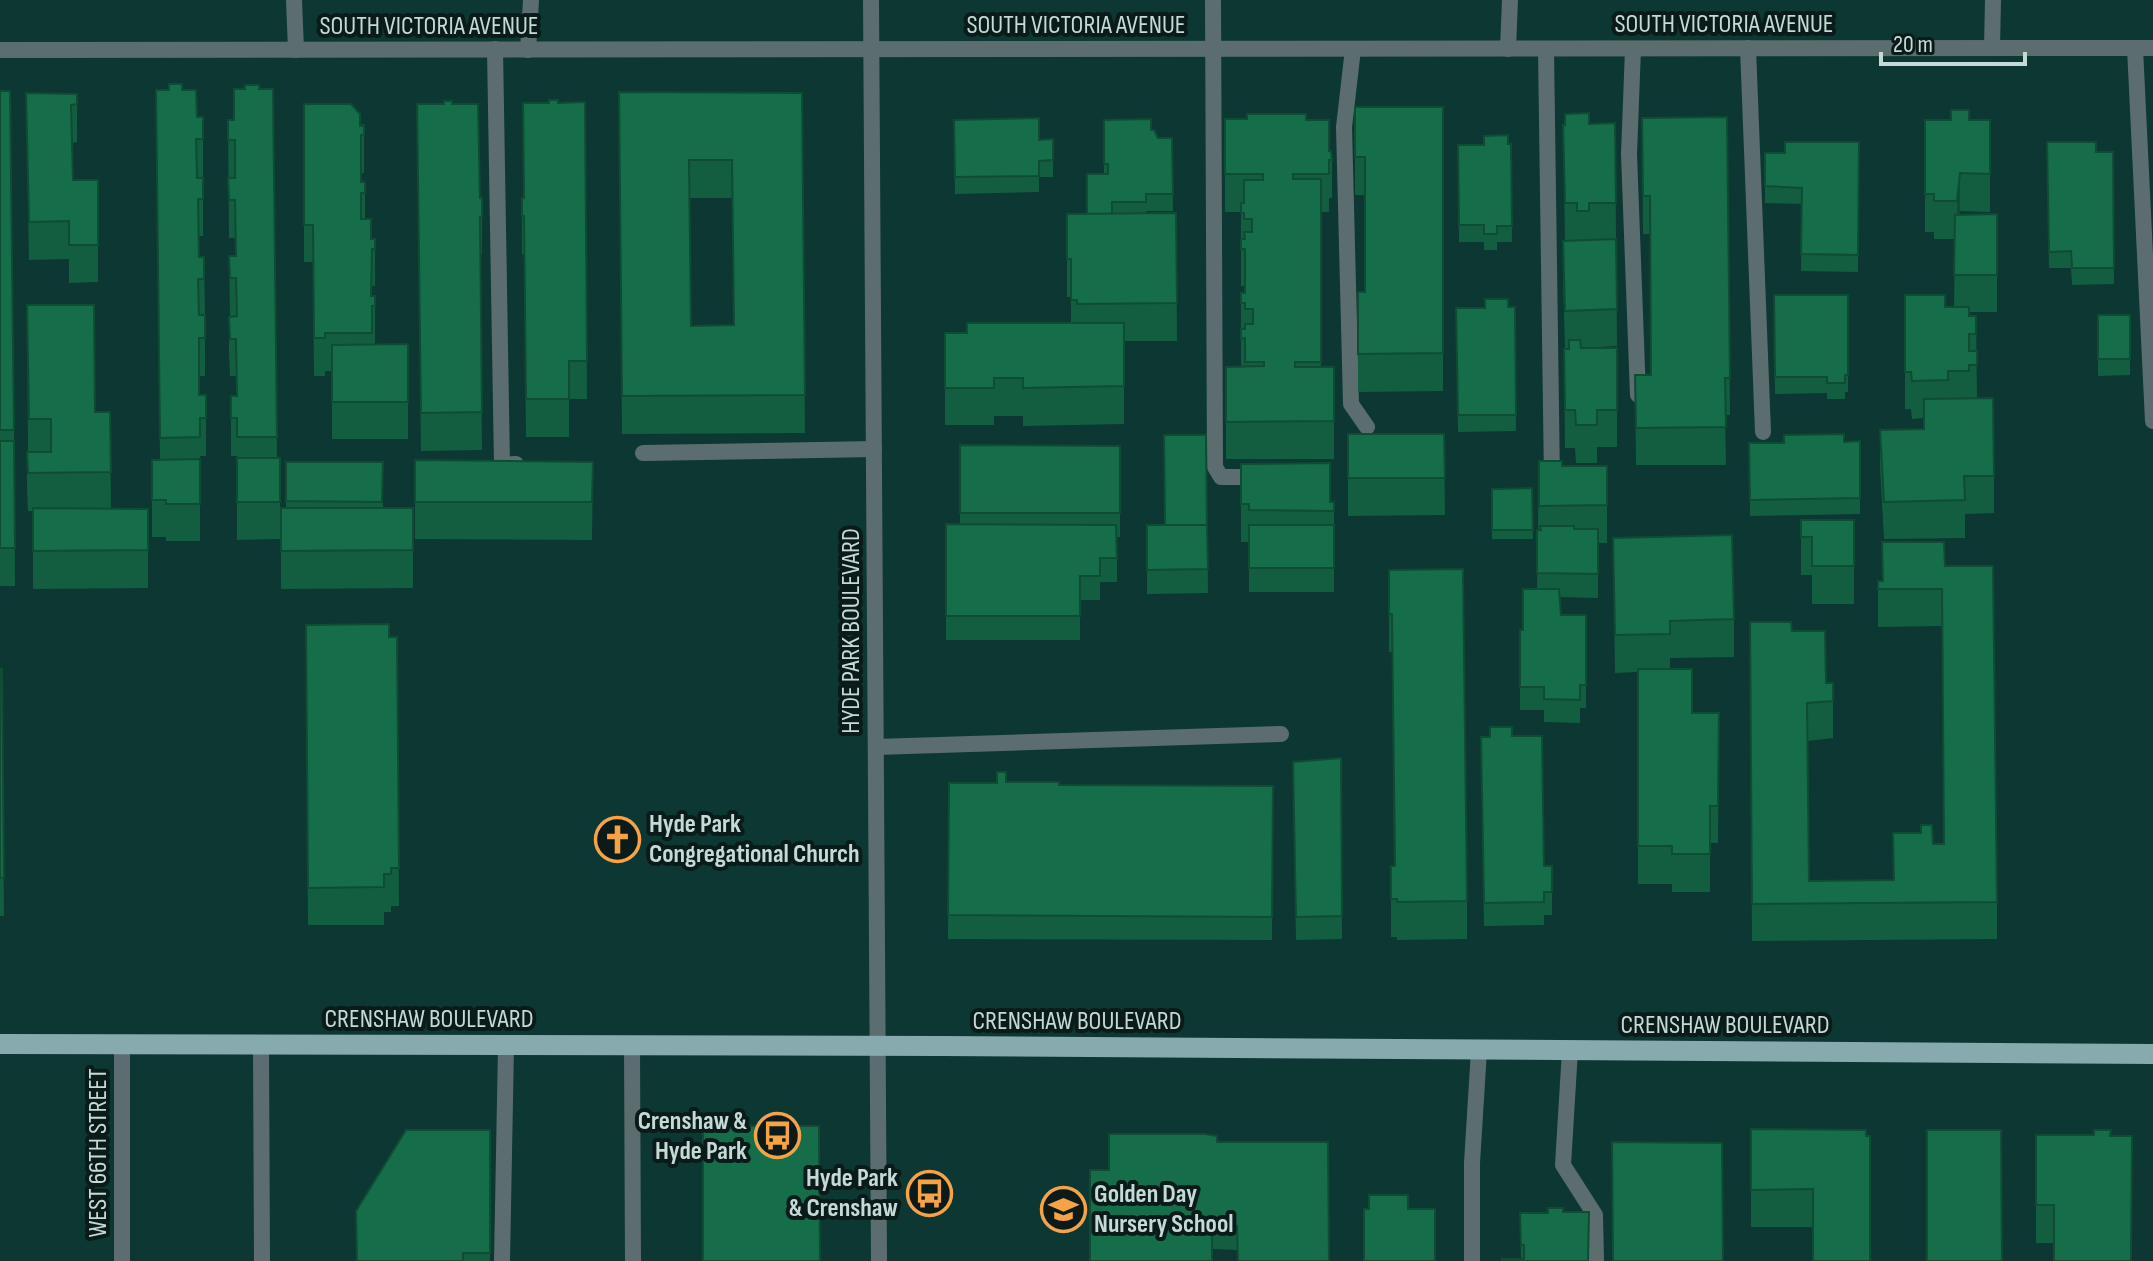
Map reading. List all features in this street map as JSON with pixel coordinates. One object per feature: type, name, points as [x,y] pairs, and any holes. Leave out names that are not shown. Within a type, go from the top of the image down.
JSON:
[{"type":"main road","name":"CRENSHAW BOULEVARD","points":[[0,1044],[2153,1054]]},
{"type":"street","points":[[294,0],[296,50]]},
{"type":"street","points":[[528,50],[531,0]]},
{"type":"street","name":"HYDE PARK BOULEVARD","points":[[871,0],[879,1261]]},
{"type":"street","points":[[1213,0],[1215,467],[1221,477],[1281,477]]},
{"type":"street","points":[[1508,49],[1510,0]]},
{"type":"street","points":[[1992,48],[1993,0]]},
{"type":"street","points":[[1748,48],[1763,432]]},
{"type":"street","points":[[2135,48],[2153,421]]},
{"type":"street","name":"SOUTH VICTORIA AVENUE","points":[[0,50],[2153,48]]},
{"type":"street","points":[[495,49],[502,465],[531,463]]},
{"type":"street","points":[[1353,49],[1344,127],[1351,404],[1367,427]]},
{"type":"street","points":[[1546,49],[1552,481]]},
{"type":"street","points":[[1633,49],[1629,154],[1638,395]]},
{"type":"street","points":[[643,453],[874,449]]},
{"type":"street","points":[[876,747],[1281,734]]},
{"type":"street","name":"WEST 66TH STREET","points":[[122,1045],[122,1261]]},
{"type":"street","points":[[261,1045],[262,1261]]},
{"type":"street","points":[[502,1261],[506,1046]]},
{"type":"street","points":[[632,1046],[633,1261]]},
{"type":"street","points":[[1472,1261],[1472,1163],[1479,1050]]},
{"type":"street","points":[[1570,1050],[1563,1165],[1595,1215],[1596,1261]]},
{"type":"building","points":[[169,84],[182,84],[182,90],[196,90],[197,117],[203,117],[203,139],[196,139],[197,178],[203,178],[203,199],[198,199],[199,257],[204,257],[204,279],[198,279],[199,315],[205,315],[205,338],[199,338],[199,395],[206,395],[206,418],[200,418],[200,437],[160,438],[156,90],[169,90]]},
{"type":"building","points":[[245,85],[273,89],[277,437],[237,437],[237,418],[231,418],[231,396],[237,396],[236,339],[230,339],[229,317],[237,316],[236,278],[230,278],[229,256],[236,256],[235,200],[229,200],[228,178],[235,178],[235,140],[228,140],[228,120],[234,120],[234,89],[245,89]]},
{"type":"building","points":[[0,91],[10,91],[14,430],[0,430]]},
{"type":"building","points":[[619,92],[802,93],[805,395],[622,396]],"holes":[[[689,160],[732,160],[734,325],[691,326]]]},
{"type":"building","points":[[26,93],[77,94],[77,104],[71,105],[73,180],[98,180],[98,245],[69,245],[69,221],[29,222]]},
{"type":"building","points":[[549,100],[558,100],[558,103],[585,102],[587,361],[569,361],[569,399],[526,399],[523,103],[549,103]]},
{"type":"building","points":[[444,101],[478,104],[482,198],[482,412],[421,413],[417,104],[444,104]]},
{"type":"building","points":[[304,104],[351,104],[360,114],[360,126],[364,125],[364,135],[361,135],[361,182],[365,182],[365,193],[361,193],[361,219],[371,219],[371,239],[375,239],[375,249],[372,249],[371,296],[375,296],[375,306],[372,306],[372,333],[325,333],[325,338],[314,338],[313,225],[304,225]]},
{"type":"building","points":[[1355,107],[1443,107],[1443,353],[1358,354],[1358,292],[1365,292],[1365,157],[1355,157]]},
{"type":"building","points":[[1951,110],[1969,110],[1969,120],[1990,120],[1990,174],[1960,173],[1957,201],[1934,201],[1934,194],[1925,194],[1925,120],[1951,120]]},
{"type":"building","points":[[1589,113],[1589,124],[1615,123],[1616,203],[1589,203],[1589,211],[1577,211],[1577,203],[1565,203],[1563,125],[1565,114]]},
{"type":"building","points":[[1247,114],[1306,114],[1306,120],[1329,120],[1332,160],[1329,160],[1329,174],[1293,174],[1293,179],[1321,179],[1321,362],[1295,362],[1295,367],[1334,367],[1334,421],[1226,422],[1226,367],[1264,366],[1264,362],[1245,362],[1245,338],[1241,339],[1241,329],[1245,329],[1245,324],[1253,324],[1253,309],[1245,309],[1245,303],[1241,303],[1241,293],[1245,293],[1245,249],[1241,249],[1241,239],[1245,239],[1244,232],[1252,232],[1252,219],[1244,219],[1244,213],[1241,213],[1244,180],[1263,180],[1263,174],[1225,174],[1225,119],[1247,119]]},
{"type":"building","points":[[1727,117],[1730,378],[1725,378],[1726,427],[1636,428],[1635,375],[1651,375],[1650,196],[1643,196],[1642,118]]},
{"type":"building","points":[[1039,118],[1039,140],[1053,139],[1053,160],[1039,161],[1039,176],[955,177],[954,120]]},
{"type":"building","points":[[1151,119],[1151,130],[1158,138],[1172,138],[1173,194],[1146,194],[1146,202],[1112,202],[1112,214],[1087,214],[1087,174],[1108,174],[1108,164],[1104,164],[1104,120]]},
{"type":"building","points":[[1508,135],[1508,144],[1511,144],[1512,226],[1497,226],[1497,234],[1484,234],[1484,225],[1459,225],[1458,145],[1484,145],[1484,136]]},
{"type":"building","points":[[1785,142],[1859,142],[1858,255],[1801,254],[1802,188],[1765,186],[1765,153],[1785,153]]},
{"type":"building","points":[[2047,142],[2096,142],[2096,152],[2113,152],[2114,268],[2072,268],[2071,251],[2049,252]]},
{"type":"building","points":[[1176,213],[1177,303],[1077,304],[1077,300],[1071,300],[1067,214]]},
{"type":"building","points":[[1997,214],[1997,275],[1954,275],[1955,215]]},
{"type":"building","points":[[1616,239],[1617,309],[1565,311],[1563,241]]},
{"type":"building","points":[[1774,295],[1848,295],[1848,375],[1845,375],[1845,383],[1827,383],[1827,377],[1775,377]]},
{"type":"building","points":[[1905,295],[1945,295],[1945,307],[1969,307],[1969,316],[1976,316],[1976,334],[1969,334],[1969,351],[1977,351],[1977,365],[1969,365],[1969,371],[1948,371],[1948,380],[1912,381],[1911,372],[1905,372]]},
{"type":"building","points":[[1485,299],[1508,299],[1508,307],[1515,307],[1516,415],[1458,415],[1456,308],[1485,308]]},
{"type":"building","points":[[27,305],[94,305],[95,412],[110,412],[111,472],[28,473],[27,452],[51,452],[51,419],[29,419]]},
{"type":"building","points":[[2098,315],[2130,315],[2130,359],[2098,359]]},
{"type":"building","points":[[967,323],[1124,323],[1124,386],[1023,388],[1023,378],[994,378],[994,388],[945,388],[945,333],[967,333]]},
{"type":"building","points":[[1569,340],[1580,340],[1581,348],[1617,348],[1617,410],[1597,410],[1597,425],[1576,425],[1575,410],[1565,410],[1564,349],[1569,349]]},
{"type":"building","points":[[408,344],[408,402],[332,402],[332,345]]},
{"type":"building","points":[[1993,398],[1994,476],[1964,476],[1965,500],[1884,502],[1880,430],[1924,429],[1924,399]]},
{"type":"building","points":[[1348,434],[1444,434],[1445,478],[1348,478]]},
{"type":"building","points":[[1844,434],[1844,442],[1860,441],[1860,498],[1750,500],[1749,443],[1784,443],[1784,435]]},
{"type":"building","points":[[1164,435],[1206,435],[1207,525],[1165,525]]},
{"type":"building","points":[[0,441],[14,441],[15,548],[0,548]]},
{"type":"building","points":[[960,445],[1120,446],[1120,513],[960,513]]},
{"type":"building","points":[[237,458],[280,458],[280,502],[237,502]]},
{"type":"building","points":[[200,459],[200,504],[166,504],[166,500],[152,500],[152,460]]},
{"type":"building","points":[[415,460],[593,462],[592,502],[415,502]]},
{"type":"building","points":[[1539,461],[1562,461],[1562,466],[1607,466],[1607,505],[1539,506]]},
{"type":"building","points":[[286,462],[383,462],[382,502],[286,501]]},
{"type":"building","points":[[1330,463],[1330,502],[1334,502],[1334,511],[1249,510],[1249,504],[1241,504],[1241,464]]},
{"type":"building","points":[[1532,488],[1533,530],[1492,530],[1492,489]]},
{"type":"building","points":[[33,508],[148,509],[148,550],[33,551]]},
{"type":"building","points":[[281,508],[413,508],[413,550],[281,551]]},
{"type":"building","points":[[1801,520],[1854,520],[1854,566],[1812,566],[1812,537],[1801,537]]},
{"type":"building","points":[[946,524],[1116,525],[1117,558],[1100,558],[1100,576],[1080,576],[1080,616],[946,616]]},
{"type":"building","points":[[1147,525],[1207,525],[1208,569],[1147,570]]},
{"type":"building","points":[[1249,525],[1334,525],[1334,568],[1249,568]]},
{"type":"building","points":[[1540,526],[1598,529],[1598,574],[1537,573],[1537,530],[1541,530]]},
{"type":"building","points":[[1732,535],[1734,619],[1670,621],[1670,634],[1615,635],[1613,538]]},
{"type":"building","points":[[1882,542],[1944,542],[1945,566],[1993,566],[1997,902],[1752,904],[1750,622],[1791,622],[1792,631],[1825,631],[1826,683],[1833,683],[1833,701],[1807,703],[1809,881],[1894,880],[1893,833],[1921,833],[1921,825],[1932,825],[1933,844],[1944,844],[1942,589],[1878,589],[1878,581],[1883,581]]},
{"type":"building","points":[[1463,569],[1467,901],[1397,902],[1397,899],[1391,899],[1391,866],[1395,866],[1389,570]]},
{"type":"building","points":[[1523,589],[1559,589],[1561,615],[1586,615],[1586,685],[1580,685],[1580,700],[1544,699],[1544,687],[1520,687]]},
{"type":"building","points":[[389,624],[389,637],[397,637],[399,868],[391,868],[391,874],[384,874],[384,887],[308,888],[306,625]]},
{"type":"building","points":[[2,669],[4,878],[0,878]]},
{"type":"building","points":[[1638,669],[1692,669],[1692,713],[1719,713],[1718,806],[1710,806],[1710,854],[1672,854],[1672,846],[1638,846]]},
{"type":"building","points":[[1490,727],[1512,727],[1512,736],[1542,736],[1544,866],[1552,866],[1552,892],[1544,892],[1544,902],[1484,903],[1481,737],[1490,737]]},
{"type":"building","points":[[1341,758],[1342,916],[1296,917],[1293,762]]},
{"type":"building","points":[[997,772],[1006,772],[1006,782],[1059,782],[1059,785],[1273,786],[1272,917],[948,915],[949,783],[997,783]]},
{"type":"building","points":[[703,1126],[819,1126],[820,1261],[703,1261]]},
{"type":"building","points":[[1751,1129],[1866,1130],[1866,1136],[1870,1136],[1870,1261],[1813,1261],[1813,1189],[1751,1190]]},
{"type":"building","points":[[406,1130],[490,1130],[490,1253],[463,1253],[463,1261],[357,1261],[356,1211]]},
{"type":"building","points":[[1927,1130],[2001,1130],[2002,1261],[1927,1261]]},
{"type":"building","points":[[2094,1130],[2111,1130],[2110,1136],[2132,1136],[2131,1261],[2054,1261],[2054,1205],[2036,1205],[2036,1135],[2094,1135]]},
{"type":"building","points":[[1109,1134],[1205,1134],[1217,1136],[1217,1142],[1328,1142],[1329,1261],[1238,1261],[1237,1226],[1212,1226],[1212,1261],[1090,1261],[1090,1170],[1109,1170]]},
{"type":"building","points":[[1612,1142],[1722,1143],[1723,1261],[1613,1261]]},
{"type":"building","points":[[1369,1195],[1408,1195],[1408,1209],[1435,1209],[1435,1261],[1364,1261],[1364,1209],[1369,1209]]},
{"type":"building","points":[[1548,1208],[1563,1208],[1563,1212],[1589,1212],[1588,1261],[1502,1261],[1524,1259],[1520,1213],[1548,1213]]},
{"type":"place","name":"Hyde Park Congregational Church","points":[[618,839]]},
{"type":"place","name":"Crenshaw & Hyde Park","points":[[778,1136]]},
{"type":"place","name":"Hyde Park & Crenshaw","points":[[929,1193]]},
{"type":"place","name":"Golden Day Nursery School","points":[[1063,1209]]}]
